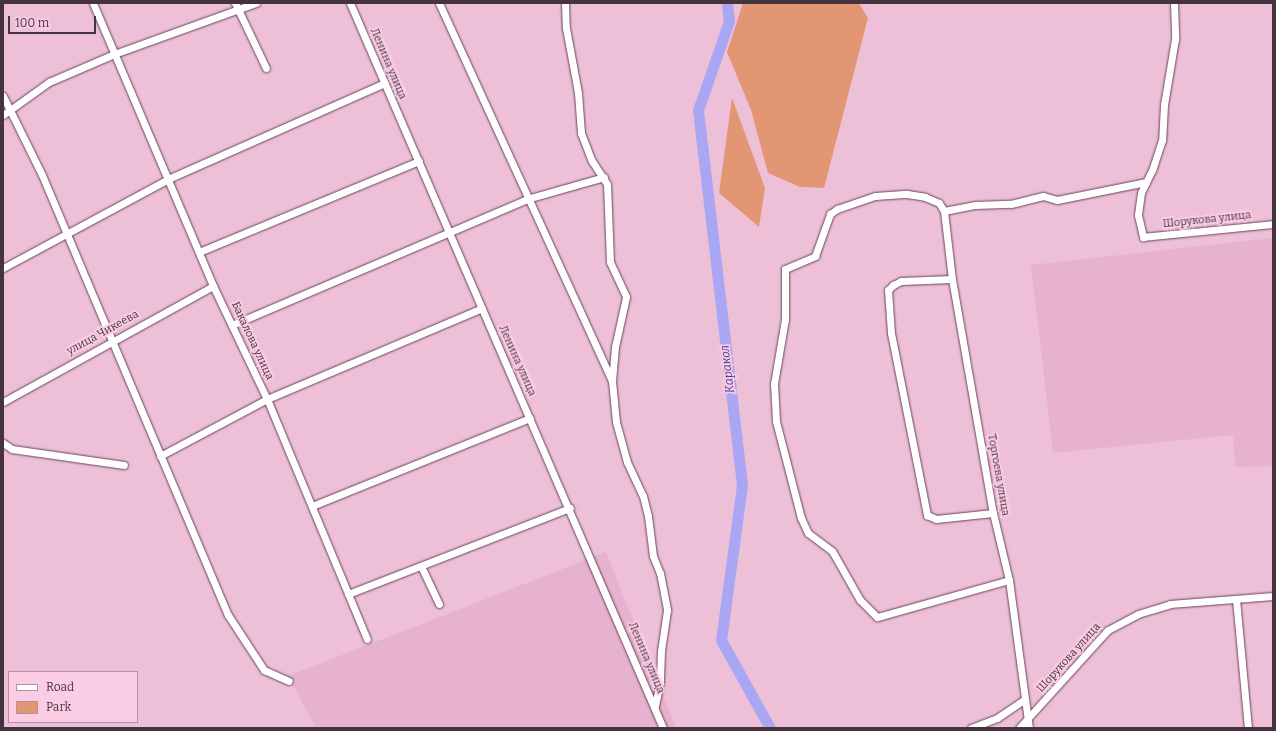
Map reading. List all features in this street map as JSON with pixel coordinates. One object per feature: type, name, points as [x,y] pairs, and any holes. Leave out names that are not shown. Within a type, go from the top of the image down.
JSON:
[{"type":"street","name":"Бакалова улица","points":[[93,3],[213,286],[268,399],[367,639]]},
{"type":"street","points":[[3,115],[10,108],[49,82],[114,54],[237,6],[256,3]]},
{"type":"street","name":"Ленина улица","points":[[350,3],[570,508],[663,728]]},
{"type":"street","points":[[439,3],[527,199],[612,381]]},
{"type":"street","points":[[565,3],[566,28],[578,93],[581,133],[592,161],[604,177],[608,198],[610,262],[626,297],[614,347],[612,381],[620,441],[646,510],[653,556],[660,573],[667,610],[660,652],[660,682],[654,707]]},
{"type":"street","points":[[1009,580],[877,617],[860,600],[832,551],[808,533],[801,518],[773,406],[774,384],[785,319],[785,269],[815,256],[830,214],[852,202],[875,196],[908,194],[925,197],[939,203],[944,211],[975,206],[1011,204],[1038,197],[1057,200],[1146,182],[1162,140],[1164,105],[1175,39],[1174,3]]},
{"type":"street","points":[[237,6],[266,68]]},
{"type":"street","points":[[3,268],[168,179],[385,83]]},
{"type":"street","points":[[3,96],[42,175],[65,234],[228,615],[264,670],[289,680]]},
{"type":"street","points":[[199,252],[418,161]]},
{"type":"street","points":[[232,325],[450,234],[527,199],[604,177]]},
{"type":"street","name":"Шорукова улица","points":[[1146,182],[1141,193],[1138,215],[1143,238],[1273,224]]},
{"type":"street","name":"Торгоева улица","points":[[944,211],[944,226],[952,279],[993,513],[1009,580],[1024,700],[1029,728]]},
{"type":"street","points":[[952,279],[907,280],[893,285],[888,290],[891,333],[927,515],[936,519],[993,513]]},
{"type":"street","name":"улица Чикеева","points":[[3,402],[213,286]]},
{"type":"street","points":[[160,456],[268,399],[482,308]]},
{"type":"street","points":[[312,506],[530,418]]},
{"type":"street","points":[[3,443],[12,449],[124,464]]},
{"type":"street","points":[[348,594],[570,508]]},
{"type":"street","points":[[421,566],[439,604]]},
{"type":"street","name":"Шорукова улица","points":[[1019,728],[1108,630],[1138,614],[1170,604],[1273,596]]},
{"type":"street","points":[[1236,599],[1248,728]]},
{"type":"street","points":[[972,728],[997,718],[1024,700]]},
{"type":"shaded area","points":[[1273,238],[1273,466],[1235,467],[1233,435],[1053,453],[1031,265]]},
{"type":"shaded area","points":[[606,552],[676,728],[316,728],[288,676]]},
{"type":"green space","points":[[743,3],[859,3],[868,18],[824,188],[800,187],[768,173],[751,110],[727,52]]},
{"type":"green space","points":[[732,98],[765,188],[759,227],[719,193]]},
{"type":"waterway","name":"Каракол","points":[[727,3],[729,21],[698,110],[742,485],[721,640],[770,728]]}]
